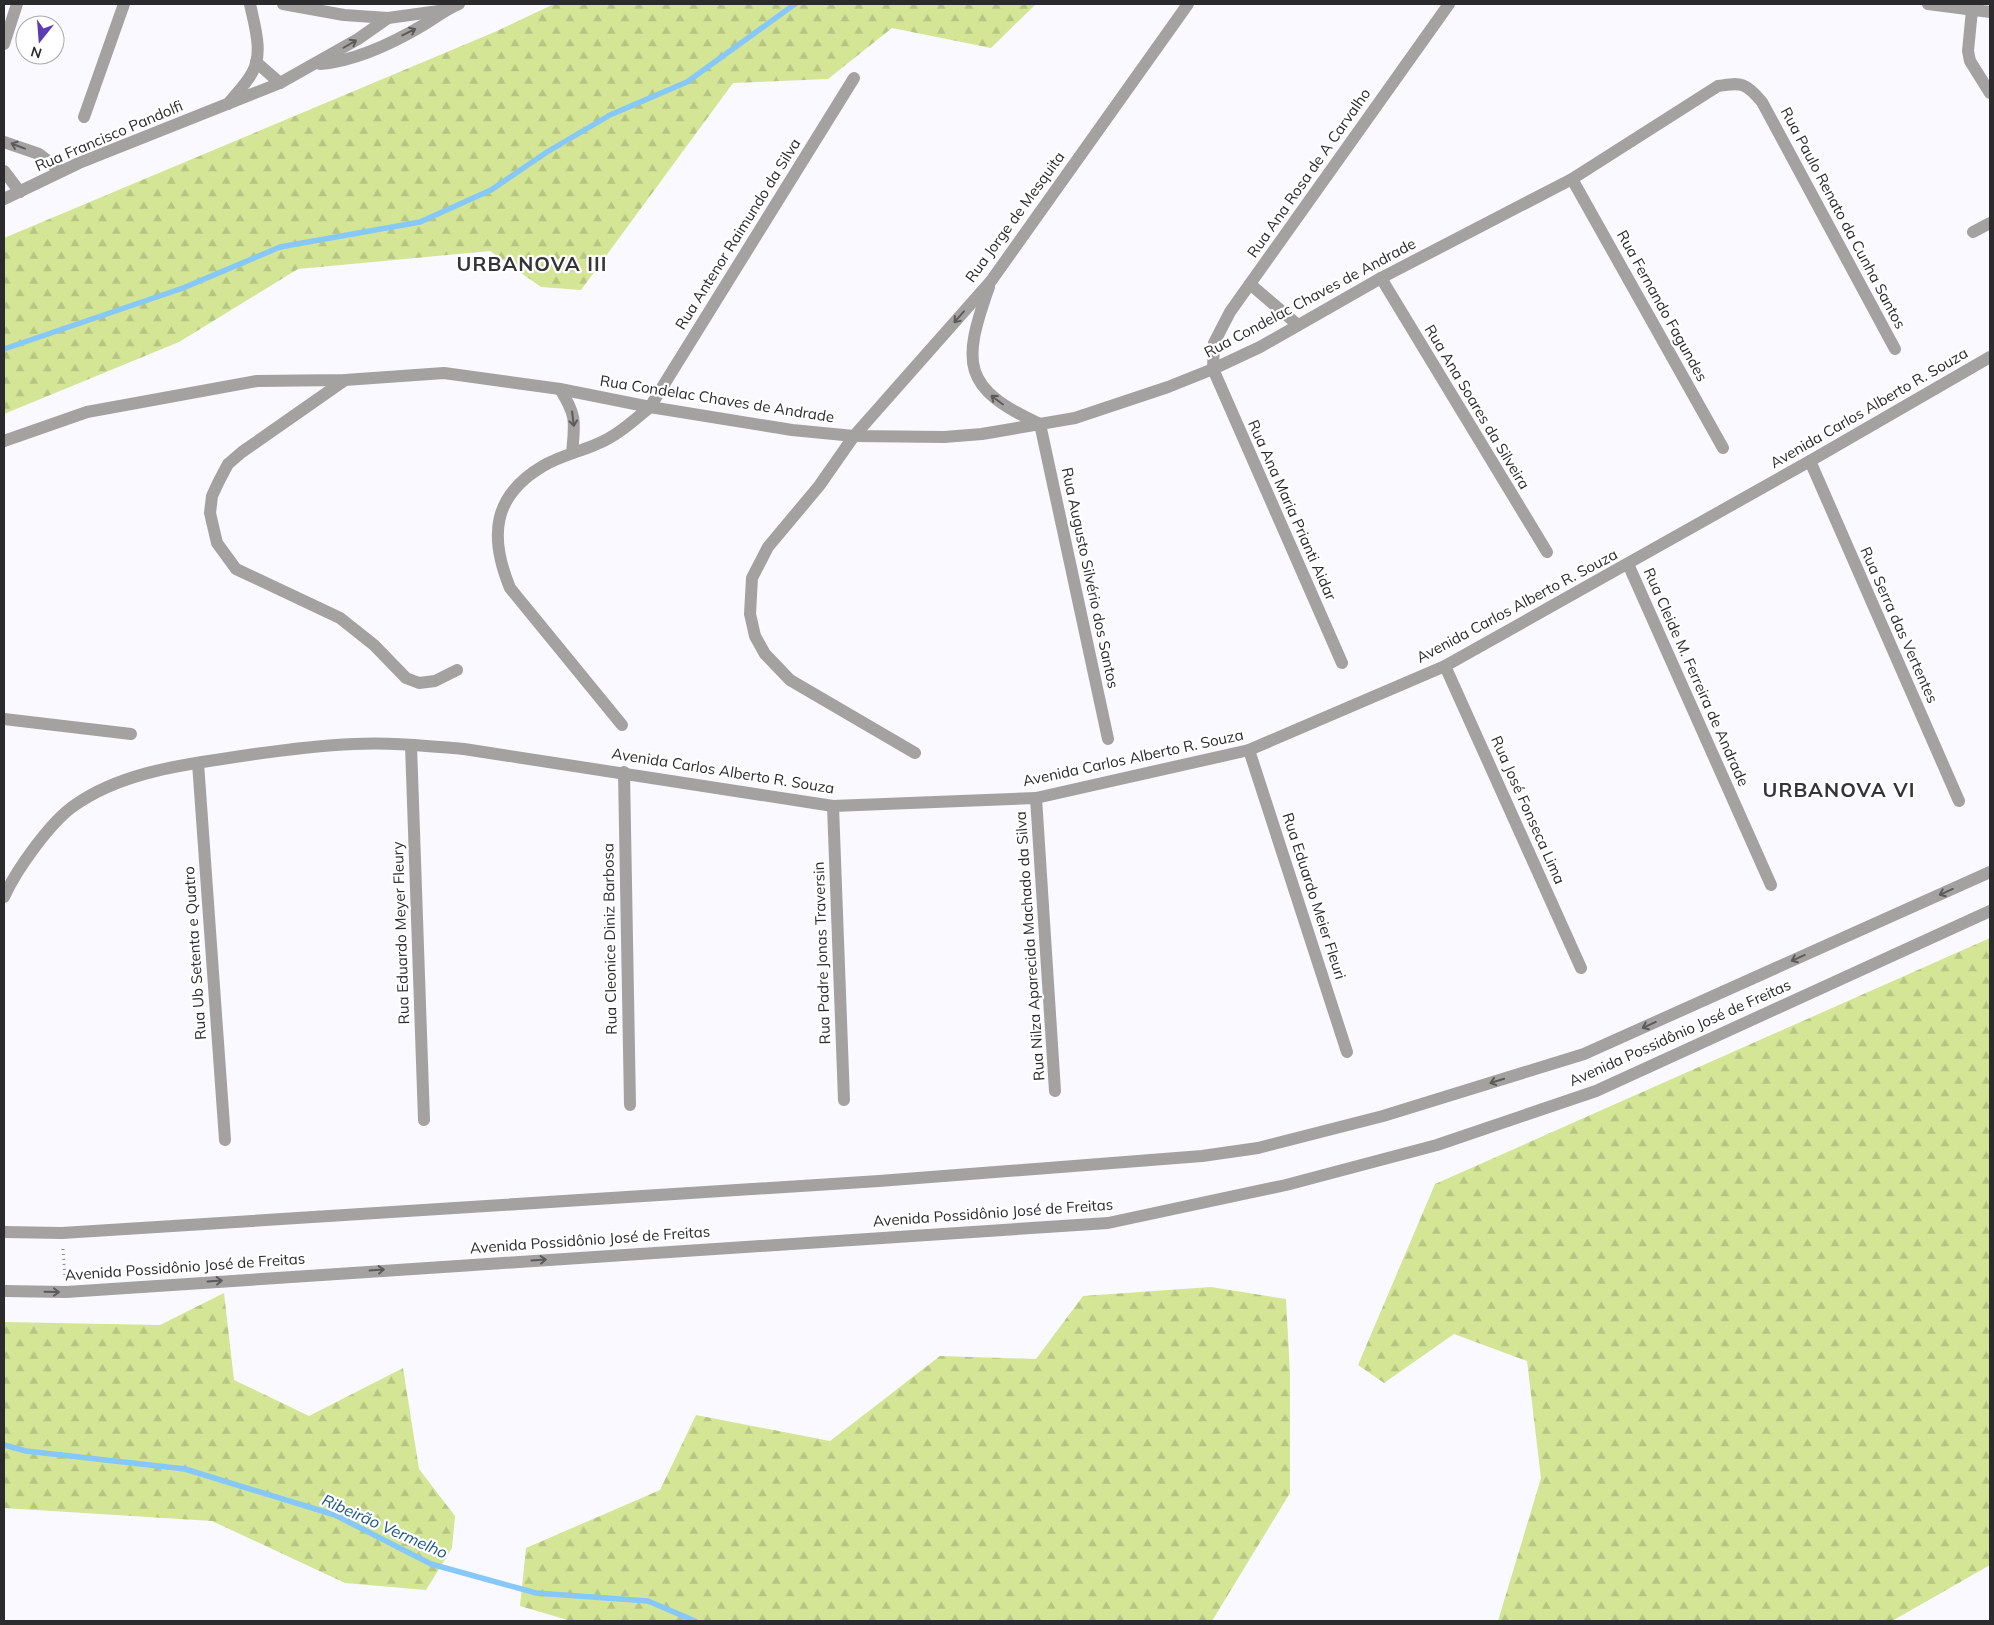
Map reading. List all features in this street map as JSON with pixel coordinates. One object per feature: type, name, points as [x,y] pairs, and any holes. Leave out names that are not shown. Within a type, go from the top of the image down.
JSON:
[{"type":"street","points":[[4,44],[17,4]]},
{"type":"street","points":[[84,117],[124,4]]},
{"type":"street","points":[[228,104],[253,72],[256,62],[255,32],[250,4]]},
{"type":"street","points":[[283,4],[344,15],[388,18],[446,10]]},
{"type":"street","points":[[314,65],[332,63],[359,55],[424,25],[446,10],[459,4]]},
{"type":"street","name":"Rua Jorge de Mesquita","points":[[915,753],[790,680],[765,654],[755,636],[750,614],[752,578],[768,547],[819,486],[854,436],[991,281],[1188,4]]},
{"type":"street","name":"Rua Ana Rosa de A Carvalho","points":[[1213,369],[1214,343],[1230,312],[1449,4]]},
{"type":"street","points":[[1928,4],[1990,12]]},
{"type":"street","points":[[1972,10],[1968,51],[1970,61],[1989,85]]},
{"type":"street","name":"Rua Francisco Pandolfi","points":[[4,199],[61,171],[280,83],[358,39],[388,18]]},
{"type":"street","points":[[256,62],[280,83]]},
{"type":"street","name":"Rua Antenor Raimundo da Silva","points":[[622,725],[510,588],[499,562],[496,535],[503,509],[513,489],[543,466],[598,444],[617,434],[650,407],[854,78]]},
{"type":"street","name":"Rua Condelac Chaves de Andrade","points":[[4,441],[87,412],[257,380],[345,380],[444,373],[560,389],[650,407],[792,430],[854,436],[944,437],[1075,418],[1120,404],[1213,369],[1298,325],[1380,278],[1572,179],[1718,86],[1738,83],[1751,88],[1762,102]]},
{"type":"street","name":"Rua Paulo Renato da Cunha Santos","points":[[1762,102],[1895,350]]},
{"type":"street","points":[[4,142],[39,154],[61,171]]},
{"type":"street","points":[[4,171],[20,192]]},
{"type":"street","name":"Rua Fernando Fagundes","points":[[1572,179],[1723,448]]},
{"type":"street","points":[[1973,232],[1990,222]]},
{"type":"street","name":"Rua Ana Soares da Silveira","points":[[1380,278],[1546,552]]},
{"type":"street","points":[[991,281],[976,323],[972,361],[978,380],[989,394],[1020,415],[1040,424]]},
{"type":"street","points":[[1250,284],[1298,325]]},
{"type":"street","name":"Avenida Carlos Alberto R. Souza","points":[[4,897],[45,835],[75,805],[131,778],[198,763],[314,747],[356,744],[412,744],[464,749],[624,772],[833,806],[1036,798],[1250,750],[1445,666],[1990,359]]},
{"type":"street","name":"Rua Ana Maria Prianti Aidar","points":[[1213,369],[1342,663]]},
{"type":"street","points":[[345,380],[242,452],[228,464],[212,496],[210,513],[217,542],[236,569],[340,618],[374,645],[406,678],[419,683],[435,681],[457,670]]},
{"type":"street","points":[[560,389],[572,408],[574,416],[572,453]]},
{"type":"street","name":"Rua Augusto Silvério dos Santos","points":[[1040,424],[1108,739]]},
{"type":"street","name":"Rua Serra das Vertentes","points":[[1810,461],[1959,801]]},
{"type":"street","name":"Rua Cleide M. Ferreira de Andrade","points":[[1628,564],[1772,884]]},
{"type":"street","name":"Rua José Fonseca Lima","points":[[1445,666],[1581,968]]},
{"type":"street","points":[[4,719],[131,734]]},
{"type":"street","name":"Rua Eduardo Meyer Fleury","points":[[412,744],[424,1120]]},
{"type":"street","name":"Rua Eduardo Meier Fleuri","points":[[1250,750],[1347,1052]]},
{"type":"street","name":"Rua Ub Setenta e Quatro","points":[[198,763],[225,1140]]},
{"type":"street","name":"Rua Cleonice Diniz Barbosa","points":[[624,772],[630,1105]]},
{"type":"street","name":"Rua Nilza Aparecida Machado da Silva","points":[[1036,798],[1056,1091]]},
{"type":"street","name":"Rua Padre Jonas Traversin","points":[[833,806],[844,1100]]},
{"type":"street","name":"Avenida Possidônio José de Freitas","points":[[4,1232],[62,1233],[879,1181],[1202,1156],[1258,1148],[1383,1116],[1584,1054],[1990,872]]},
{"type":"street","name":"Avenida Possidônio José de Freitas","points":[[4,1291],[66,1292],[1108,1223],[1286,1185],[1438,1145],[1596,1091],[1990,911]]},
{"type":"path","points":[[62,1233],[66,1292]]},
{"type":"green space","points":[[554,4],[1036,4],[991,48],[892,28],[828,79],[733,83],[581,290],[541,287],[490,251],[298,269],[179,342],[4,414],[4,238],[497,31]]},
{"type":"green space","points":[[1990,938],[1990,1565],[1892,1621],[1498,1621],[1541,1478],[1527,1361],[1454,1334],[1384,1383],[1358,1365],[1435,1184]]},
{"type":"green space","points":[[1211,1287],[1286,1299],[1290,1374],[1290,1493],[1212,1621],[571,1621],[520,1606],[526,1548],[660,1490],[696,1415],[830,1441],[940,1356],[1036,1359],[1083,1296]]},
{"type":"green space","points":[[224,1293],[234,1380],[309,1416],[403,1368],[419,1469],[455,1516],[452,1548],[426,1590],[345,1583],[212,1521],[4,1508],[4,1322],[160,1325]]},
{"type":"waterway","points":[[4,349],[183,288],[280,247],[420,222],[491,190],[547,152],[610,115],[687,82],[795,4]]},
{"type":"waterway","name":"Ribeirão Vermelho","points":[[4,1445],[26,1451],[185,1469],[335,1515],[431,1564],[536,1593],[648,1601],[695,1621]]},
{"type":"district","name":"URBANOVA III","points":[[532,264]]},
{"type":"district","name":"URBANOVA VI","points":[[1839,790]]}]
